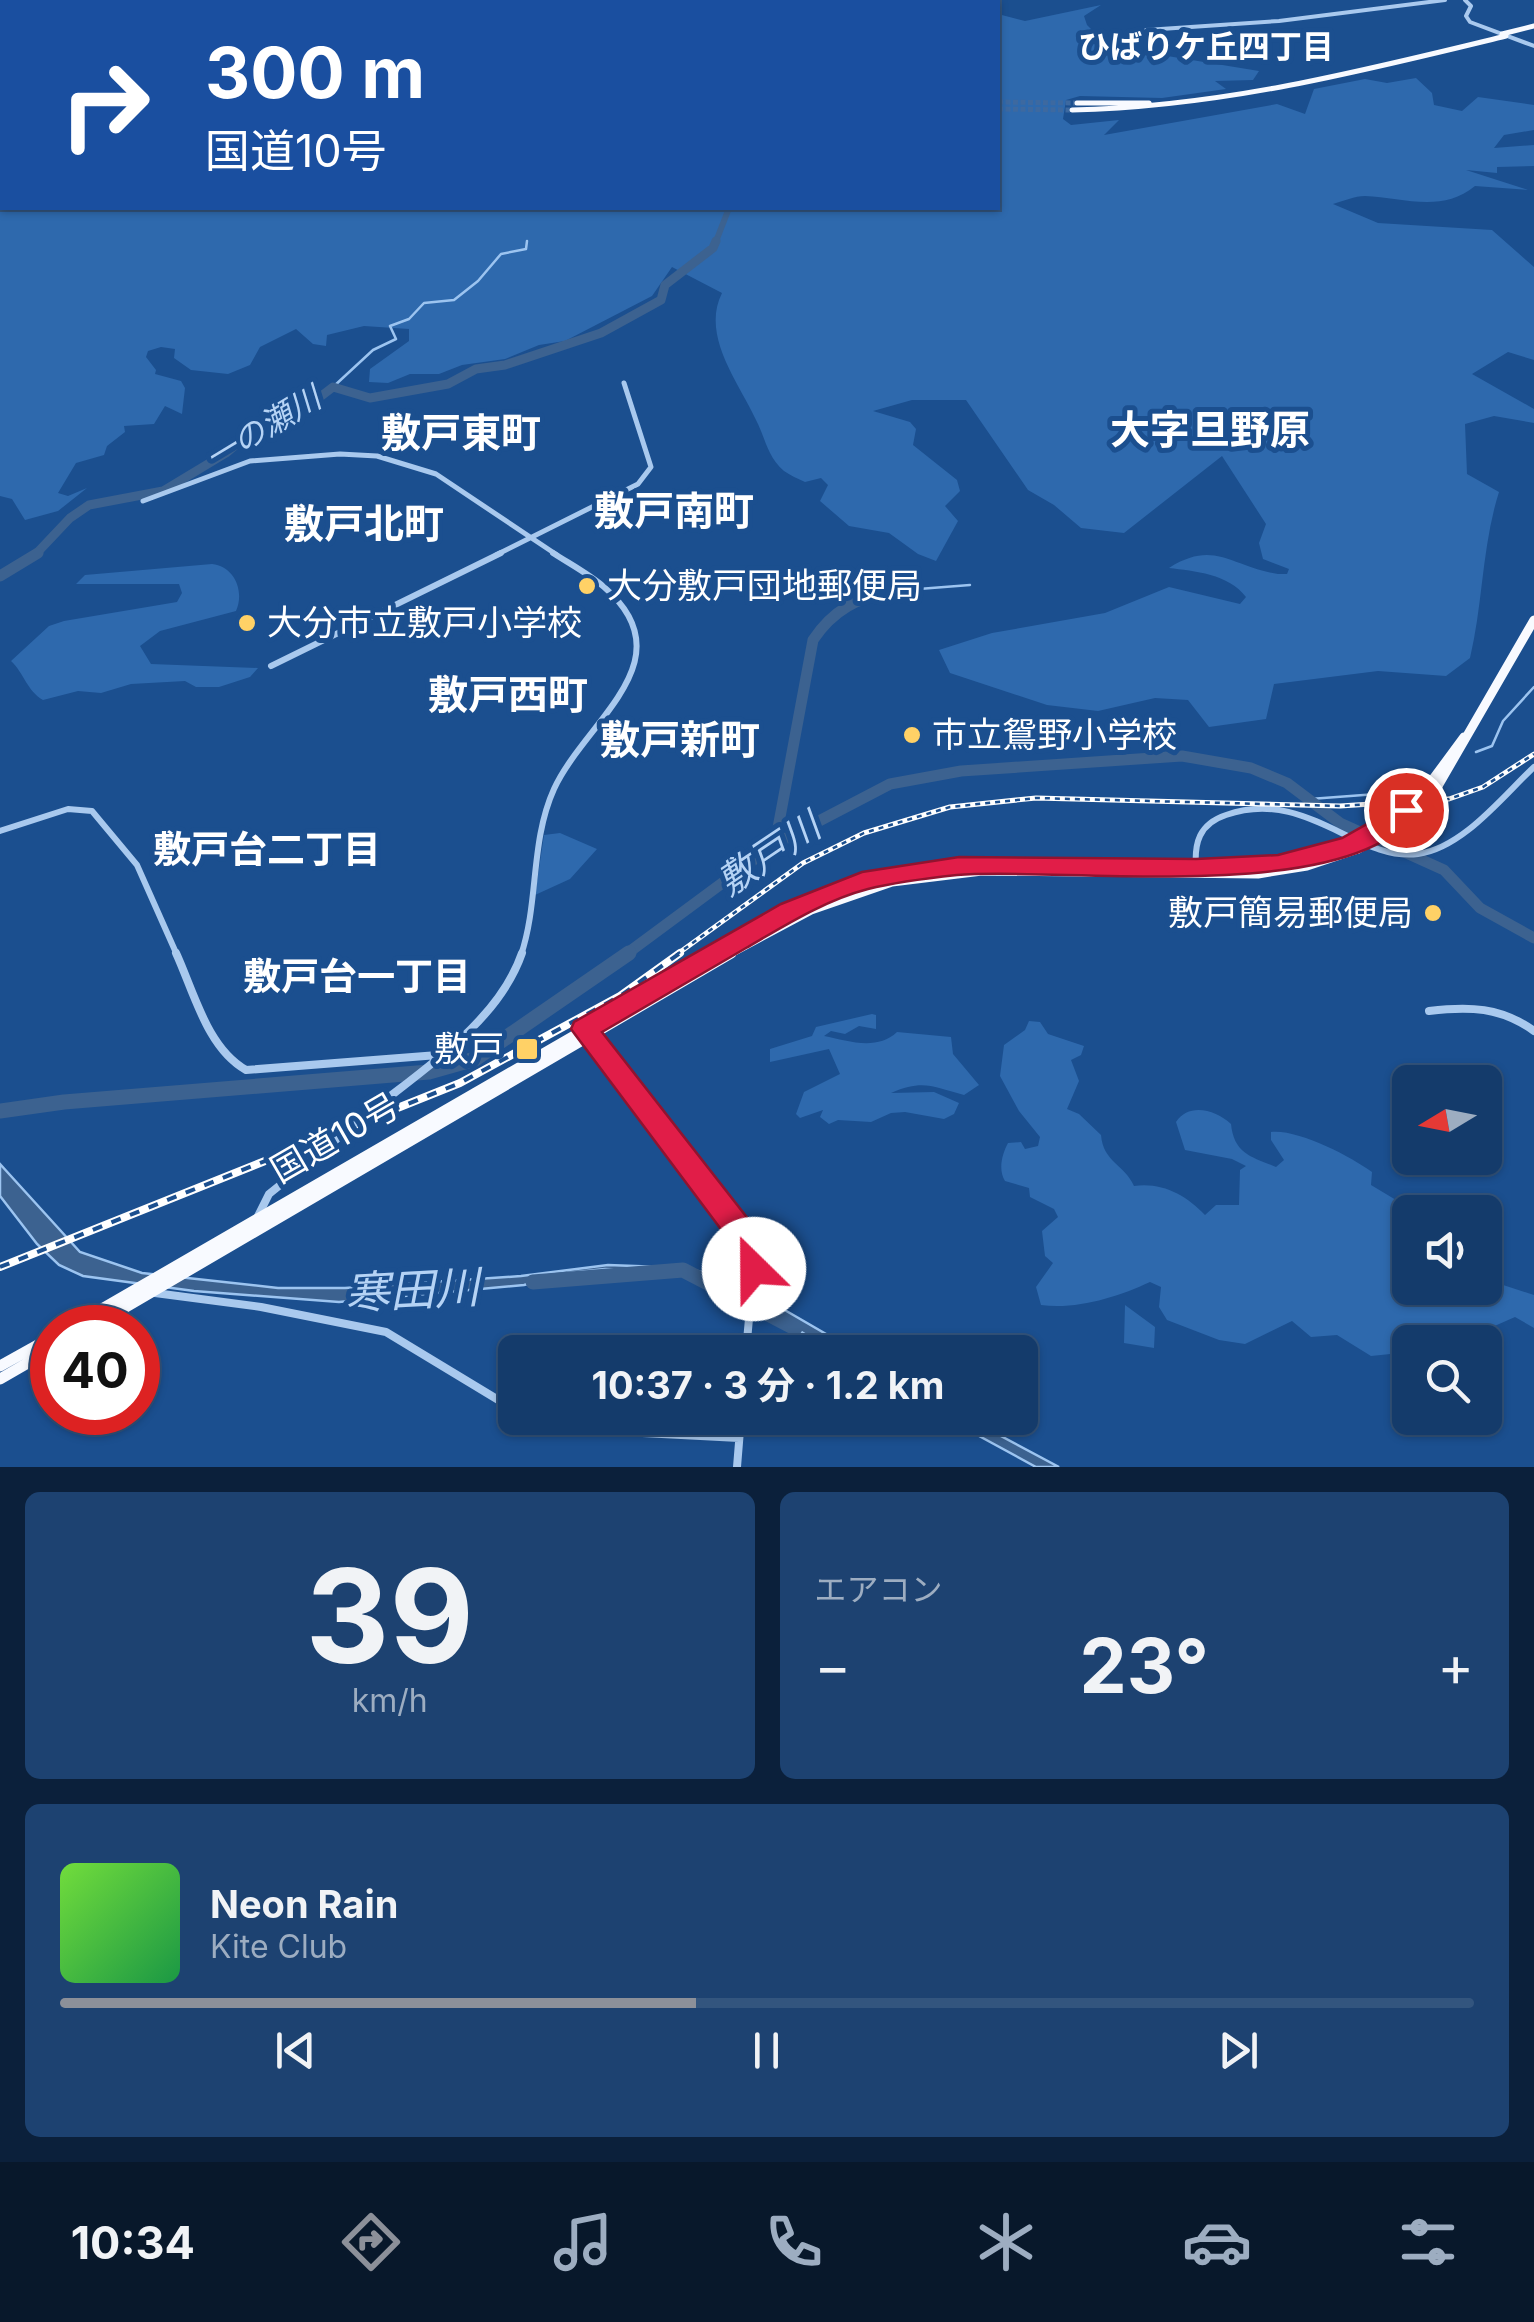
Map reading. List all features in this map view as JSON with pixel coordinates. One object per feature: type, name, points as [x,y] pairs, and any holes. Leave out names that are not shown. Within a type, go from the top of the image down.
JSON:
[{"type":"highway","points":[[1075,106],[1152,109],[1230,101],[1534,28]]},
{"type":"highway","name":"国道10号","points":[[123,1305],[167,1270],[587,1032],[792,918],[874,886],[975,873],[1286,870],[1353,847],[1420,808],[1492,698],[1534,620]]},
{"type":"highway","name":"国道10号","points":[[1382,832],[1434,784]]},
{"type":"highway","name":"国道10号","points":[[115,1305],[184,1272],[587,1032]]},
{"type":"highway","points":[[0,1366],[30,1349]]},
{"type":"highway","points":[[0,1379],[30,1362]]},
{"type":"street","points":[[1146,30],[1279,22],[1445,0]]},
{"type":"street","points":[[1465,0],[1472,6],[1466,16],[1470,22],[1534,46]]},
{"type":"street","points":[[271,666],[632,488],[648,472],[650,458],[624,383]]},
{"type":"street","points":[[143,501],[250,461],[340,454],[377,456],[426,469],[532,538],[623,605],[638,634],[638,656],[629,682],[574,752],[553,791],[540,832],[524,946],[513,979],[494,1006],[440,1054],[269,1194],[247,1234]]},
{"type":"street","points":[[1196,872],[1193,848],[1198,830],[1210,820],[1236,813],[1311,818],[1384,851],[1418,854],[1447,843],[1534,767]]},
{"type":"street","points":[[0,831],[68,809],[92,811],[138,866],[217,1044],[228,1060],[246,1070],[440,1054]]},
{"type":"street","points":[[1429,1011],[1480,1006],[1500,1010],[1534,1030]]},
{"type":"street","points":[[587,1032],[749,1243],[754,1258],[748,1335]]},
{"type":"street","points":[[145,1290],[261,1307],[386,1332],[498,1401]]},
{"type":"street","points":[[681,1435],[739,1438]]},
{"type":"street","points":[[737,1467],[739,1435]]},
{"type":"shaded area","points":[[1101,5],[1084,16],[1095,33],[1087,36],[1094,44],[1259,71],[1253,80],[1215,81],[1226,89],[1162,98],[1080,96],[1066,100],[1063,119],[1071,125],[1119,120],[1104,135],[1277,104],[1305,114],[1314,89],[1365,79],[1387,83],[1416,78],[1432,93],[1434,105],[1462,111],[1478,97],[1534,105],[1534,130],[1504,135],[1494,148],[1534,145],[1534,166],[1497,167],[1497,173],[1466,170],[1528,190],[1475,186],[1462,195],[1435,202],[1365,196],[1333,204],[1378,223],[1492,230],[1534,267],[1534,360],[1508,352],[1472,374],[1534,409],[1534,423],[1494,416],[1465,424],[1467,474],[1499,492],[1470,658],[1446,676],[1378,671],[1274,684],[1266,719],[1209,727],[1188,700],[1155,698],[1098,711],[1047,705],[950,673],[939,650],[992,633],[1105,613],[1169,587],[1240,604],[1246,597],[1221,579],[1169,568],[1185,560],[1211,555],[1278,574],[1287,574],[1289,569],[1263,559],[1259,543],[1266,524],[1222,456],[1124,533],[1081,528],[1028,490],[966,400],[912,400],[873,411],[910,422],[916,429],[913,445],[957,480],[960,491],[945,506],[958,521],[936,561],[918,554],[889,533],[849,526],[820,501],[828,485],[821,478],[800,480],[784,471],[771,454],[719,344],[717,310],[722,293],[672,267],[652,296],[565,341],[439,374],[410,374],[388,383],[369,382],[370,369],[409,341],[409,329],[364,326],[327,335],[326,346],[313,344],[296,329],[260,347],[250,365],[228,374],[191,370],[174,358],[175,349],[161,347],[148,351],[146,357],[155,374],[181,381],[185,388],[182,414],[165,406],[154,424],[124,426],[125,432],[107,446],[104,455],[76,463],[58,493],[68,496],[87,488],[58,511],[25,520],[12,499],[0,496],[0,210],[1000,210],[1000,15],[1025,21]]},
{"type":"shaded area","points":[[212,564],[226,569],[236,581],[236,611],[160,631],[140,646],[151,664],[258,668],[250,677],[219,687],[196,687],[185,681],[131,684],[101,693],[78,691],[43,700],[11,661],[49,626],[177,602],[182,593],[179,584],[76,584],[85,575]]},
{"type":"shaded area","points":[[560,833],[597,849],[570,879],[535,895],[544,835]]},
{"type":"shaded area","points":[[876,1015],[876,1029],[859,1026],[845,1034],[831,1031],[824,1036],[862,1043],[881,1041],[897,1032],[951,1037],[953,1054],[979,1085],[964,1095],[920,1085],[891,1093],[934,1092],[959,1103],[954,1114],[944,1119],[891,1113],[871,1122],[838,1120],[829,1124],[820,1117],[823,1110],[800,1118],[796,1114],[804,1092],[840,1074],[829,1049],[770,1062],[770,1049],[812,1036],[816,1027]]},
{"type":"shaded area","points":[[1029,1021],[1040,1022],[1048,1034],[1084,1046],[1081,1055],[1071,1060],[1079,1081],[1067,1109],[1079,1114],[1101,1135],[1106,1151],[1134,1186],[1154,1186],[1173,1192],[1205,1215],[1216,1205],[1239,1205],[1240,1170],[1246,1166],[1232,1159],[1185,1150],[1176,1122],[1195,1110],[1225,1119],[1231,1124],[1240,1148],[1276,1167],[1284,1160],[1271,1140],[1271,1132],[1309,1139],[1372,1172],[1371,1185],[1392,1198],[1392,1305],[1502,1305],[1502,1285],[1534,1295],[1534,1328],[1515,1317],[1497,1325],[1392,1325],[1392,1354],[1371,1356],[1337,1335],[1311,1337],[1292,1321],[1245,1344],[1219,1340],[1167,1320],[1159,1307],[1161,1287],[1150,1282],[1097,1301],[1041,1305],[1036,1287],[1053,1263],[1045,1256],[1042,1231],[1058,1217],[1054,1209],[1030,1197],[1029,1188],[1005,1181],[1001,1167],[1008,1143],[1021,1142],[1025,1149],[1038,1146],[1040,1137],[1019,1111],[1000,1076],[1004,1045],[1025,1030]]},
{"type":"shaded area","points":[[1125,1305],[1155,1327],[1154,1348],[1124,1343]]},
{"type":"water","points":[[0,1164],[80,1252],[142,1273],[278,1288],[345,1288],[521,1276],[608,1265],[689,1268],[745,1287],[828,1335],[806,1335],[720,1282],[693,1272],[605,1269],[568,1273],[524,1285],[339,1302],[194,1291],[83,1276],[59,1265],[37,1244],[0,1196]]},
{"type":"water","points":[[977,1435],[999,1435],[1059,1467],[1036,1467]]},
{"type":"waterway","name":"一の瀬川","points":[[715,244],[728,210]]},
{"type":"waterway","points":[[333,387],[373,350],[396,339],[390,326],[409,319],[424,303],[454,300],[478,281],[501,254],[526,249],[527,241]]},
{"type":"waterway","name":"一の瀬川","points":[[35,555],[70,518],[89,505],[163,491],[226,453],[265,420],[307,407],[333,387],[370,398],[448,384],[476,369],[505,365],[601,333],[661,300],[665,285],[713,248],[716,241]]},
{"type":"waterway","name":"一の瀬川","points":[[0,576],[35,555]]},
{"type":"waterway","points":[[893,591],[970,585]]},
{"type":"waterway","points":[[775,844],[813,640],[847,606],[893,591]]},
{"type":"waterway","points":[[1476,752],[1492,746],[1503,721],[1534,687]]},
{"type":"waterway","name":"敷戸川","points":[[775,844],[890,784],[961,771],[1182,756],[1251,768],[1287,783],[1340,823],[1444,870],[1480,908],[1534,938]]},
{"type":"waterway","points":[[1310,799],[1377,794],[1400,779]]},
{"type":"waterway","name":"敷戸川","points":[[625,955],[775,844]]},
{"type":"waterway","name":"敷戸川","points":[[0,1111],[64,1102],[429,1072],[475,1059],[629,953]]},
{"type":"waterway","name":"寒田川","points":[[533,1282],[683,1270],[795,1328]]},
{"type":"tunnel","points":[[1000,102],[1077,103]]},
{"type":"tunnel","points":[[1000,109],[1072,110]]},
{"type":"railway","points":[[676,955],[803,863],[864,833],[950,807],[1036,798],[1340,806],[1449,799],[1483,787],[1534,754]]},
{"type":"railway","points":[[0,1267],[460,1083],[620,996],[680,953]]},
{"type":"place","name":"大分敷戸団地郵便局","points":[[587,586]]},
{"type":"place","name":"大分市立敷戸小学校","points":[[247,623]]},
{"type":"place","name":"市立鴛野小学校","points":[[912,735]]},
{"type":"place","name":"敷戸簡易郵便局","points":[[1433,913]]},
{"type":"place","name":"敷戸","points":[[527,1049]]},
{"type":"district","name":"ひばりケ丘四丁目","points":[[1206,47]]},
{"type":"district","name":"大字旦野原","points":[[1210,430]]},
{"type":"district","name":"敷戸東町","points":[[461,433]]},
{"type":"district","name":"敷戸南町","points":[[674,511]]},
{"type":"district","name":"敷戸北町","points":[[364,524]]},
{"type":"district","name":"敷戸西町","points":[[508,695]]},
{"type":"district","name":"敷戸新町","points":[[680,740]]},
{"type":"district","name":"敷戸台二丁目","points":[[267,850]]},
{"type":"district","name":"敷戸台一丁目","points":[[357,977]]},
{"type":"route","points":[[754,1269],[753,1252],[746,1238],[584,1029],[790,911],[862,881],[900,872],[959,866],[1196,868],[1278,864],[1349,845],[1406,810]]}]
